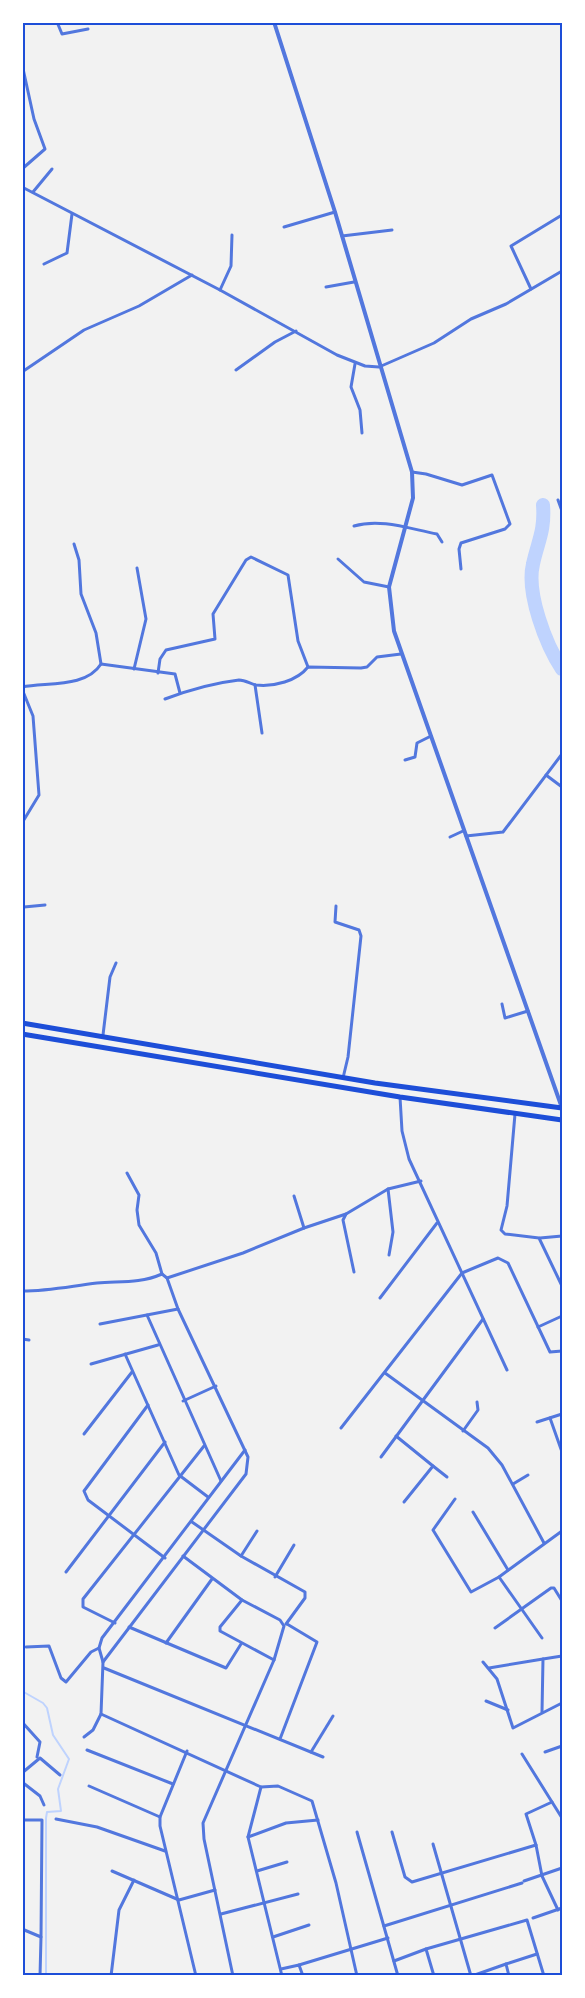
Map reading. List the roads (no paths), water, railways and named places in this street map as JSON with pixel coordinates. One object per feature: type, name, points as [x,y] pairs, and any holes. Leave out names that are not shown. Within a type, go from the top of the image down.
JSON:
[{"type":"highway","points":[[22,1023],[103,1035],[344,1078],[562,1109]]},
{"type":"highway","points":[[22,1034],[400,1097],[562,1120]]},
{"type":"highway","points":[[111,1049],[114,1037]]},
{"type":"street","points":[[57,22],[62,34],[88,29]]},
{"type":"street","points":[[274,22],[335,212],[379,367],[412,472],[413,498],[389,587],[394,631],[562,1109]]},
{"type":"street","points":[[22,64],[45,152],[22,169]]},
{"type":"street","points":[[33,192],[52,169]]},
{"type":"street","points":[[22,187],[192,275],[355,364],[379,367],[406,356],[562,271]]},
{"type":"street","points":[[284,226],[335,212]]},
{"type":"street","points":[[44,264],[67,253],[72,214]]},
{"type":"street","points":[[531,289],[511,246],[562,215]]},
{"type":"street","points":[[342,236],[392,230]]},
{"type":"street","points":[[220,290],[231,266],[232,235]]},
{"type":"street","points":[[22,372],[84,330],[139,306],[192,275]]},
{"type":"street","points":[[326,287],[354,282]]},
{"type":"street","points":[[236,370],[275,342],[296,331]]},
{"type":"street","points":[[355,364],[351,387],[360,410],[362,433]]},
{"type":"street","points":[[412,472],[462,486],[492,475],[510,524],[505,530],[461,543],[459,549],[461,568]]},
{"type":"street","points":[[558,500],[562,511]]},
{"type":"street","points":[[354,526],[371,522],[404,527],[437,534],[442,542]]},
{"type":"street","points":[[22,823],[39,795],[33,716],[22,688],[69,682],[98,670],[101,664],[96,633],[81,594],[79,560],[74,544]]},
{"type":"street","points":[[158,673],[166,650],[216,638],[213,614],[246,560],[251,556],[288,574],[298,641],[308,667]]},
{"type":"street","points":[[338,559],[364,582],[389,587]]},
{"type":"street","points":[[134,669],[146,619],[136,568]]},
{"type":"street","points":[[308,667],[361,668],[367,667],[377,657],[401,654]]},
{"type":"street","points":[[101,664],[176,675],[180,693]]},
{"type":"street","points":[[165,699],[180,693],[240,680],[255,685],[279,684],[303,674],[308,667]]},
{"type":"street","points":[[255,685],[262,733]]},
{"type":"street","points":[[405,760],[415,757],[417,743],[430,736]]},
{"type":"street","points":[[450,837],[502,832],[562,754]]},
{"type":"street","points":[[546,775],[562,787]]},
{"type":"street","points":[[22,897],[23,909],[45,905]]},
{"type":"street","points":[[336,906],[334,921],[358,930],[361,936],[344,1078]]},
{"type":"street","points":[[103,1035],[110,977],[116,963]]},
{"type":"street","points":[[502,1004],[505,1018],[528,1011]]},
{"type":"street","points":[[400,1097],[405,1145],[437,1223],[507,1370]]},
{"type":"street","points":[[515,1114],[507,1206],[501,1230],[505,1234],[540,1238],[562,1236]]},
{"type":"street","points":[[103,1662],[246,1474],[249,1463],[216,1386],[178,1309],[167,1278],[162,1274],[156,1253],[139,1225],[137,1210],[139,1195],[127,1173]]},
{"type":"street","points":[[167,1278],[243,1253],[346,1214],[388,1189],[421,1181]]},
{"type":"street","points":[[388,1189],[393,1233],[389,1255]]},
{"type":"street","points":[[294,1196],[304,1228]]},
{"type":"street","points":[[346,1214],[343,1220],[354,1272]]},
{"type":"street","points":[[380,1298],[437,1223]]},
{"type":"street","points":[[540,1238],[562,1286]]},
{"type":"street","points":[[341,1428],[462,1273],[498,1258],[505,1260],[550,1352],[562,1351]]},
{"type":"street","points":[[22,1291],[49,1292],[101,1283],[118,1285],[145,1281],[162,1274]]},
{"type":"street","points":[[100,1324],[178,1309]]},
{"type":"street","points":[[147,1315],[158,1345],[221,1481]]},
{"type":"street","points":[[538,1327],[562,1316]]},
{"type":"street","points":[[381,1457],[483,1319]]},
{"type":"street","points":[[22,1338],[29,1341]]},
{"type":"street","points":[[91,1364],[158,1345]]},
{"type":"street","points":[[125,1354],[179,1475],[209,1498]]},
{"type":"street","points":[[84,1434],[132,1372]]},
{"type":"street","points":[[385,1372],[425,1399],[488,1448],[513,1484],[544,1543]]},
{"type":"street","points":[[183,1401],[216,1386]]},
{"type":"street","points":[[464,1431],[478,1410],[477,1402]]},
{"type":"street","points":[[148,1405],[84,1491],[88,1500],[165,1558]]},
{"type":"street","points":[[537,1422],[562,1414]]},
{"type":"street","points":[[550,1418],[562,1452]]},
{"type":"street","points":[[396,1436],[447,1478]]},
{"type":"street","points":[[66,1572],[165,1442]]},
{"type":"street","points":[[115,1623],[83,1607],[83,1599],[204,1446]]},
{"type":"street","points":[[84,1737],[93,1730],[101,1714],[104,1668],[99,1648],[102,1638],[245,1450]]},
{"type":"street","points":[[404,1502],[433,1466]]},
{"type":"street","points":[[513,1484],[528,1475]]},
{"type":"street","points":[[455,1500],[433,1530],[471,1592],[499,1577],[562,1531]]},
{"type":"street","points":[[473,1512],[508,1570]]},
{"type":"street","points":[[192,1522],[241,1556],[305,1593],[286,1624]]},
{"type":"street","points":[[241,1556],[257,1531]]},
{"type":"street","points":[[275,1577],[294,1545]]},
{"type":"street","points":[[183,1556],[242,1600],[317,1642],[280,1739]]},
{"type":"street","points":[[499,1577],[542,1638]]},
{"type":"street","points":[[166,1643],[212,1579]]},
{"type":"street","points":[[495,1628],[553,1587],[562,1601]]},
{"type":"street","points":[[242,1600],[220,1629],[241,1644],[274,1660]]},
{"type":"street","points":[[233,1976],[203,1832],[207,1813],[274,1660],[284,1626],[280,1620]]},
{"type":"street","points":[[129,1627],[226,1668],[241,1644]]},
{"type":"street","points":[[26,1647],[49,1646],[61,1678],[66,1682],[91,1652],[99,1648]]},
{"type":"street","points":[[488,1668],[562,1656]]},
{"type":"street","points":[[543,1659],[543,1713]]},
{"type":"street","points":[[483,1662],[497,1679],[514,1728],[562,1703]]},
{"type":"street","points":[[104,1668],[323,1757]]},
{"type":"street","points":[[486,1701],[508,1710]]},
{"type":"street","points":[[101,1714],[261,1787],[278,1786],[312,1801],[357,1976]]},
{"type":"street","points":[[310,1752],[333,1716]]},
{"type":"street","points":[[22,1722],[40,1742],[37,1757],[22,1773]]},
{"type":"street","points":[[545,1752],[562,1746]]},
{"type":"street","points":[[87,1750],[174,1784]]},
{"type":"street","points":[[186,1751],[160,1817],[165,1851],[196,1976]]},
{"type":"street","points":[[522,1754],[562,1818]]},
{"type":"street","points":[[37,1757],[46,1761],[60,1775]]},
{"type":"street","points":[[22,1765],[26,1768]]},
{"type":"street","points":[[22,1782],[40,1796],[44,1805]]},
{"type":"street","points":[[89,1786],[160,1817]]},
{"type":"street","points":[[261,1787],[248,1837],[282,1976]]},
{"type":"street","points":[[533,1918],[560,1909],[542,1876],[536,1845],[526,1814],[552,1802]]},
{"type":"street","points":[[56,1818],[97,1827],[165,1851]]},
{"type":"street","points":[[22,1820],[42,1820],[40,1976]]},
{"type":"street","points":[[248,1837],[286,1823],[318,1820]]},
{"type":"street","points":[[357,1832],[398,1976]]},
{"type":"street","points":[[392,1832],[407,1881],[442,1874],[536,1845]]},
{"type":"street","points":[[433,1844],[471,1976],[537,1954]]},
{"type":"street","points":[[257,1871],[287,1862]]},
{"type":"street","points":[[384,1926],[562,1868]]},
{"type":"street","points":[[112,1871],[179,1900],[215,1890]]},
{"type":"street","points":[[111,1976],[119,1910],[134,1880]]},
{"type":"street","points":[[221,1914],[298,1894]]},
{"type":"street","points":[[394,1961],[460,1938],[527,1920],[544,1976]]},
{"type":"street","points":[[273,1937],[309,1924]]},
{"type":"street","points":[[22,1929],[41,1937]]},
{"type":"street","points":[[281,1969],[388,1938]]},
{"type":"street","points":[[426,1949],[434,1976]]},
{"type":"street","points":[[506,1964],[509,1976]]},
{"type":"street","points":[[299,1965],[303,1976]]},
{"type":"waterway","points":[[543,505],[542,529],[533,564],[532,589],[544,633],[562,669]]},
{"type":"waterway","points":[[22,1691],[43,1703],[47,1708],[53,1735],[69,1759],[58,1789],[61,1811],[47,1812],[46,1818],[46,1976]]}]
